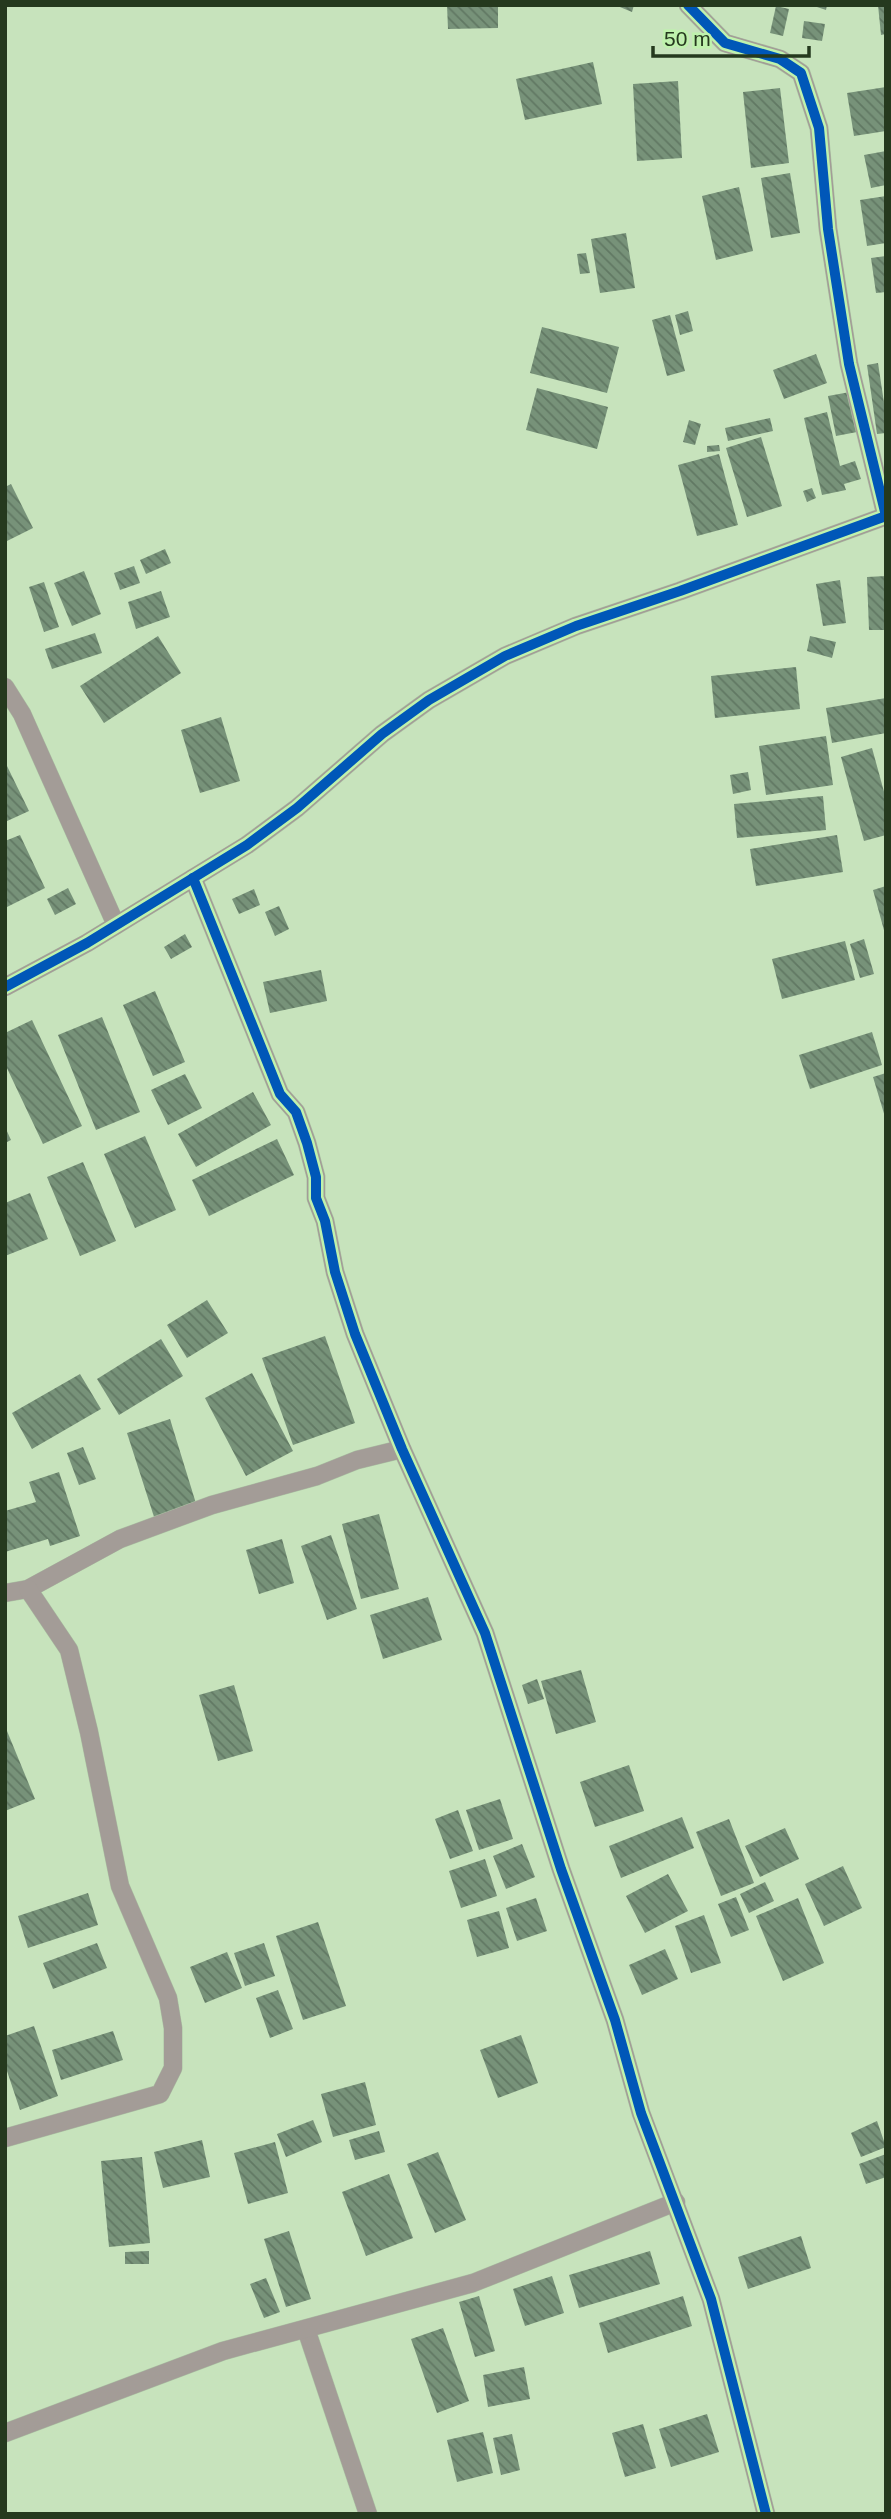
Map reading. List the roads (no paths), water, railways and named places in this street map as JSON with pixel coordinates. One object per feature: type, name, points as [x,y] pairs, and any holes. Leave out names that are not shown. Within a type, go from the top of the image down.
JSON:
[{"type":"street","points":[[5,986],[116,925],[247,845],[297,808],[382,734],[429,700],[505,656],[576,626],[886,516],[849,364],[828,229],[819,128],[801,73],[780,59],[725,43],[688,5]]},
{"type":"street","points":[[5,687],[22,714],[116,925]]},
{"type":"street","points":[[193,878],[281,1094],[296,1112],[316,1177],[316,1198],[335,1272],[355,1334],[401,1448],[485,1633],[561,1869],[615,2020],[641,2113],[711,2299],[766,2514]]},
{"type":"street","points":[[5,1593],[28,1589],[120,1539],[212,1505],[317,1476],[357,1460],[401,1448]]},
{"type":"street","points":[[5,2138],[160,2094],[173,2068],[173,2028],[168,1998],[120,1886],[89,1732],[69,1650],[28,1589]]},
{"type":"street","points":[[5,2433],[223,2351],[473,2283],[676,2202]]},
{"type":"street","points":[[306,2329],[368,2514]]}]
